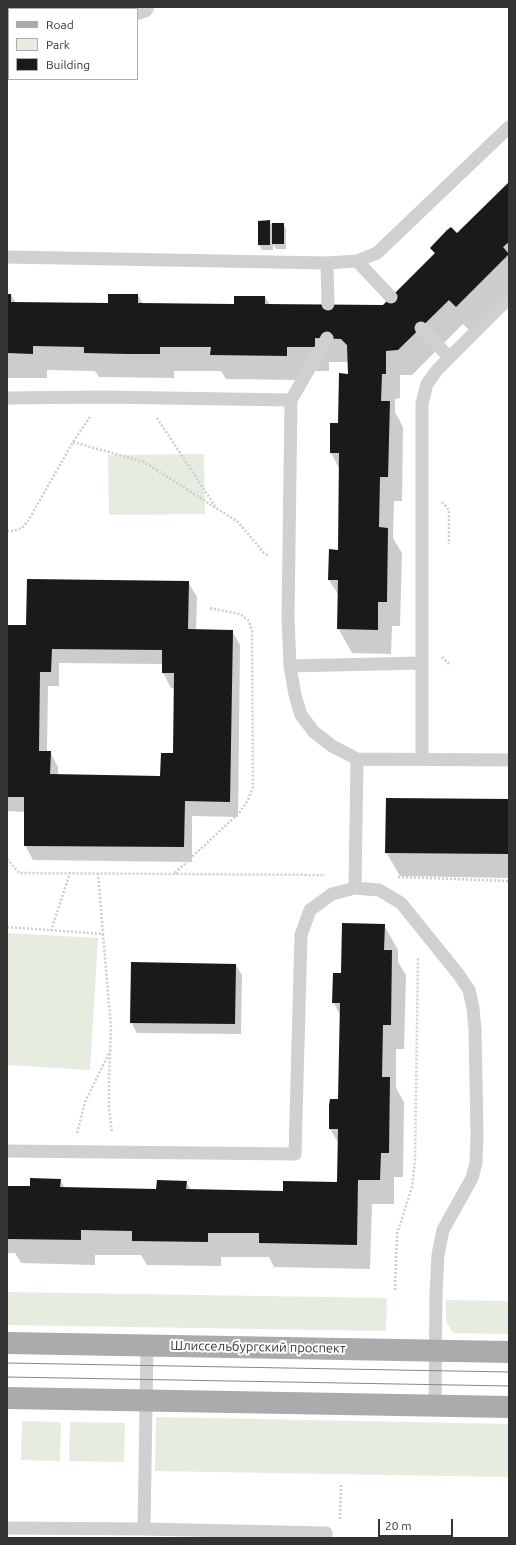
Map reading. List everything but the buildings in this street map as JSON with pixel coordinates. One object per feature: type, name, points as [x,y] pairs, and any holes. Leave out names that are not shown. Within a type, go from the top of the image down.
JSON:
[{"type":"main road","name":"Шлиссельбургский проспект","points":[[7,1343],[509,1352]]},
{"type":"main road","points":[[7,1398],[509,1407]]},
{"type":"lane","points":[[7,257],[327,263],[357,261],[378,254],[509,127]]},
{"type":"lane","points":[[357,261],[391,297]]},
{"type":"lane","points":[[327,263],[328,304]]},
{"type":"lane","points":[[422,760],[422,404],[427,384],[437,370],[509,298]]},
{"type":"lane","points":[[421,328],[449,357]]},
{"type":"lane","points":[[327,338],[290,400],[288,619],[290,666],[295,695],[301,715],[314,732],[332,746],[357,759],[509,760]]},
{"type":"lane","points":[[7,398],[144,397],[290,400]]},
{"type":"lane","points":[[290,666],[421,663]]},
{"type":"lane","points":[[355,882],[357,759]]},
{"type":"lane","points":[[7,1151],[295,1154],[301,935],[310,910],[332,894],[355,882],[379,890],[401,903],[459,975],[469,990],[473,1008],[475,1029],[477,1136],[476,1163],[472,1178],[443,1230],[438,1255],[436,1292],[435,1406]]},
{"type":"lane","points":[[144,1529],[147,1345]]},
{"type":"lane","points":[[7,1528],[144,1529],[191,1534],[326,1533],[326,1538]]},
{"type":"path","points":[[7,531],[22,528],[28,521],[73,442],[103,397]]},
{"type":"path","points":[[144,397],[216,507]]},
{"type":"path","points":[[73,442],[144,462],[238,522],[264,553],[288,567]]},
{"type":"path","points":[[175,873],[240,812],[248,800],[253,787],[252,631],[249,621],[240,614],[209,608]]},
{"type":"path","points":[[7,860],[19,872],[175,873],[355,882]]},
{"type":"path","points":[[51,930],[70,873]]},
{"type":"path","points":[[98,873],[112,1028],[109,1109],[115,1152]]},
{"type":"path","points":[[394,877],[509,881]]},
{"type":"path","points":[[396,1290],[397,1234],[412,1187],[415,1161],[419,924]]},
{"type":"path","points":[[7,927],[103,934]]},
{"type":"path","points":[[73,1151],[85,1102],[110,1050]]},
{"type":"path","points":[[340,1522],[341,1484]]},
{"type":"green space","points":[[204,454],[205,514],[109,515],[108,455]]},
{"type":"green space","points":[[7,933],[98,938],[90,1070],[7,1065]]},
{"type":"green space","points":[[7,1292],[387,1298],[386,1331],[7,1325]]},
{"type":"green space","points":[[446,1300],[509,1301],[509,1334],[453,1333],[446,1321]]},
{"type":"green space","points":[[156,1417],[509,1424],[509,1477],[155,1471]]},
{"type":"green space","points":[[22,1421],[61,1422],[60,1461],[21,1460]]},
{"type":"green space","points":[[70,1422],[125,1423],[124,1462],[69,1461]]},
{"type":"tram line","points":[[7,1363],[509,1372]]},
{"type":"tram line","points":[[7,1377],[509,1386]]}]
